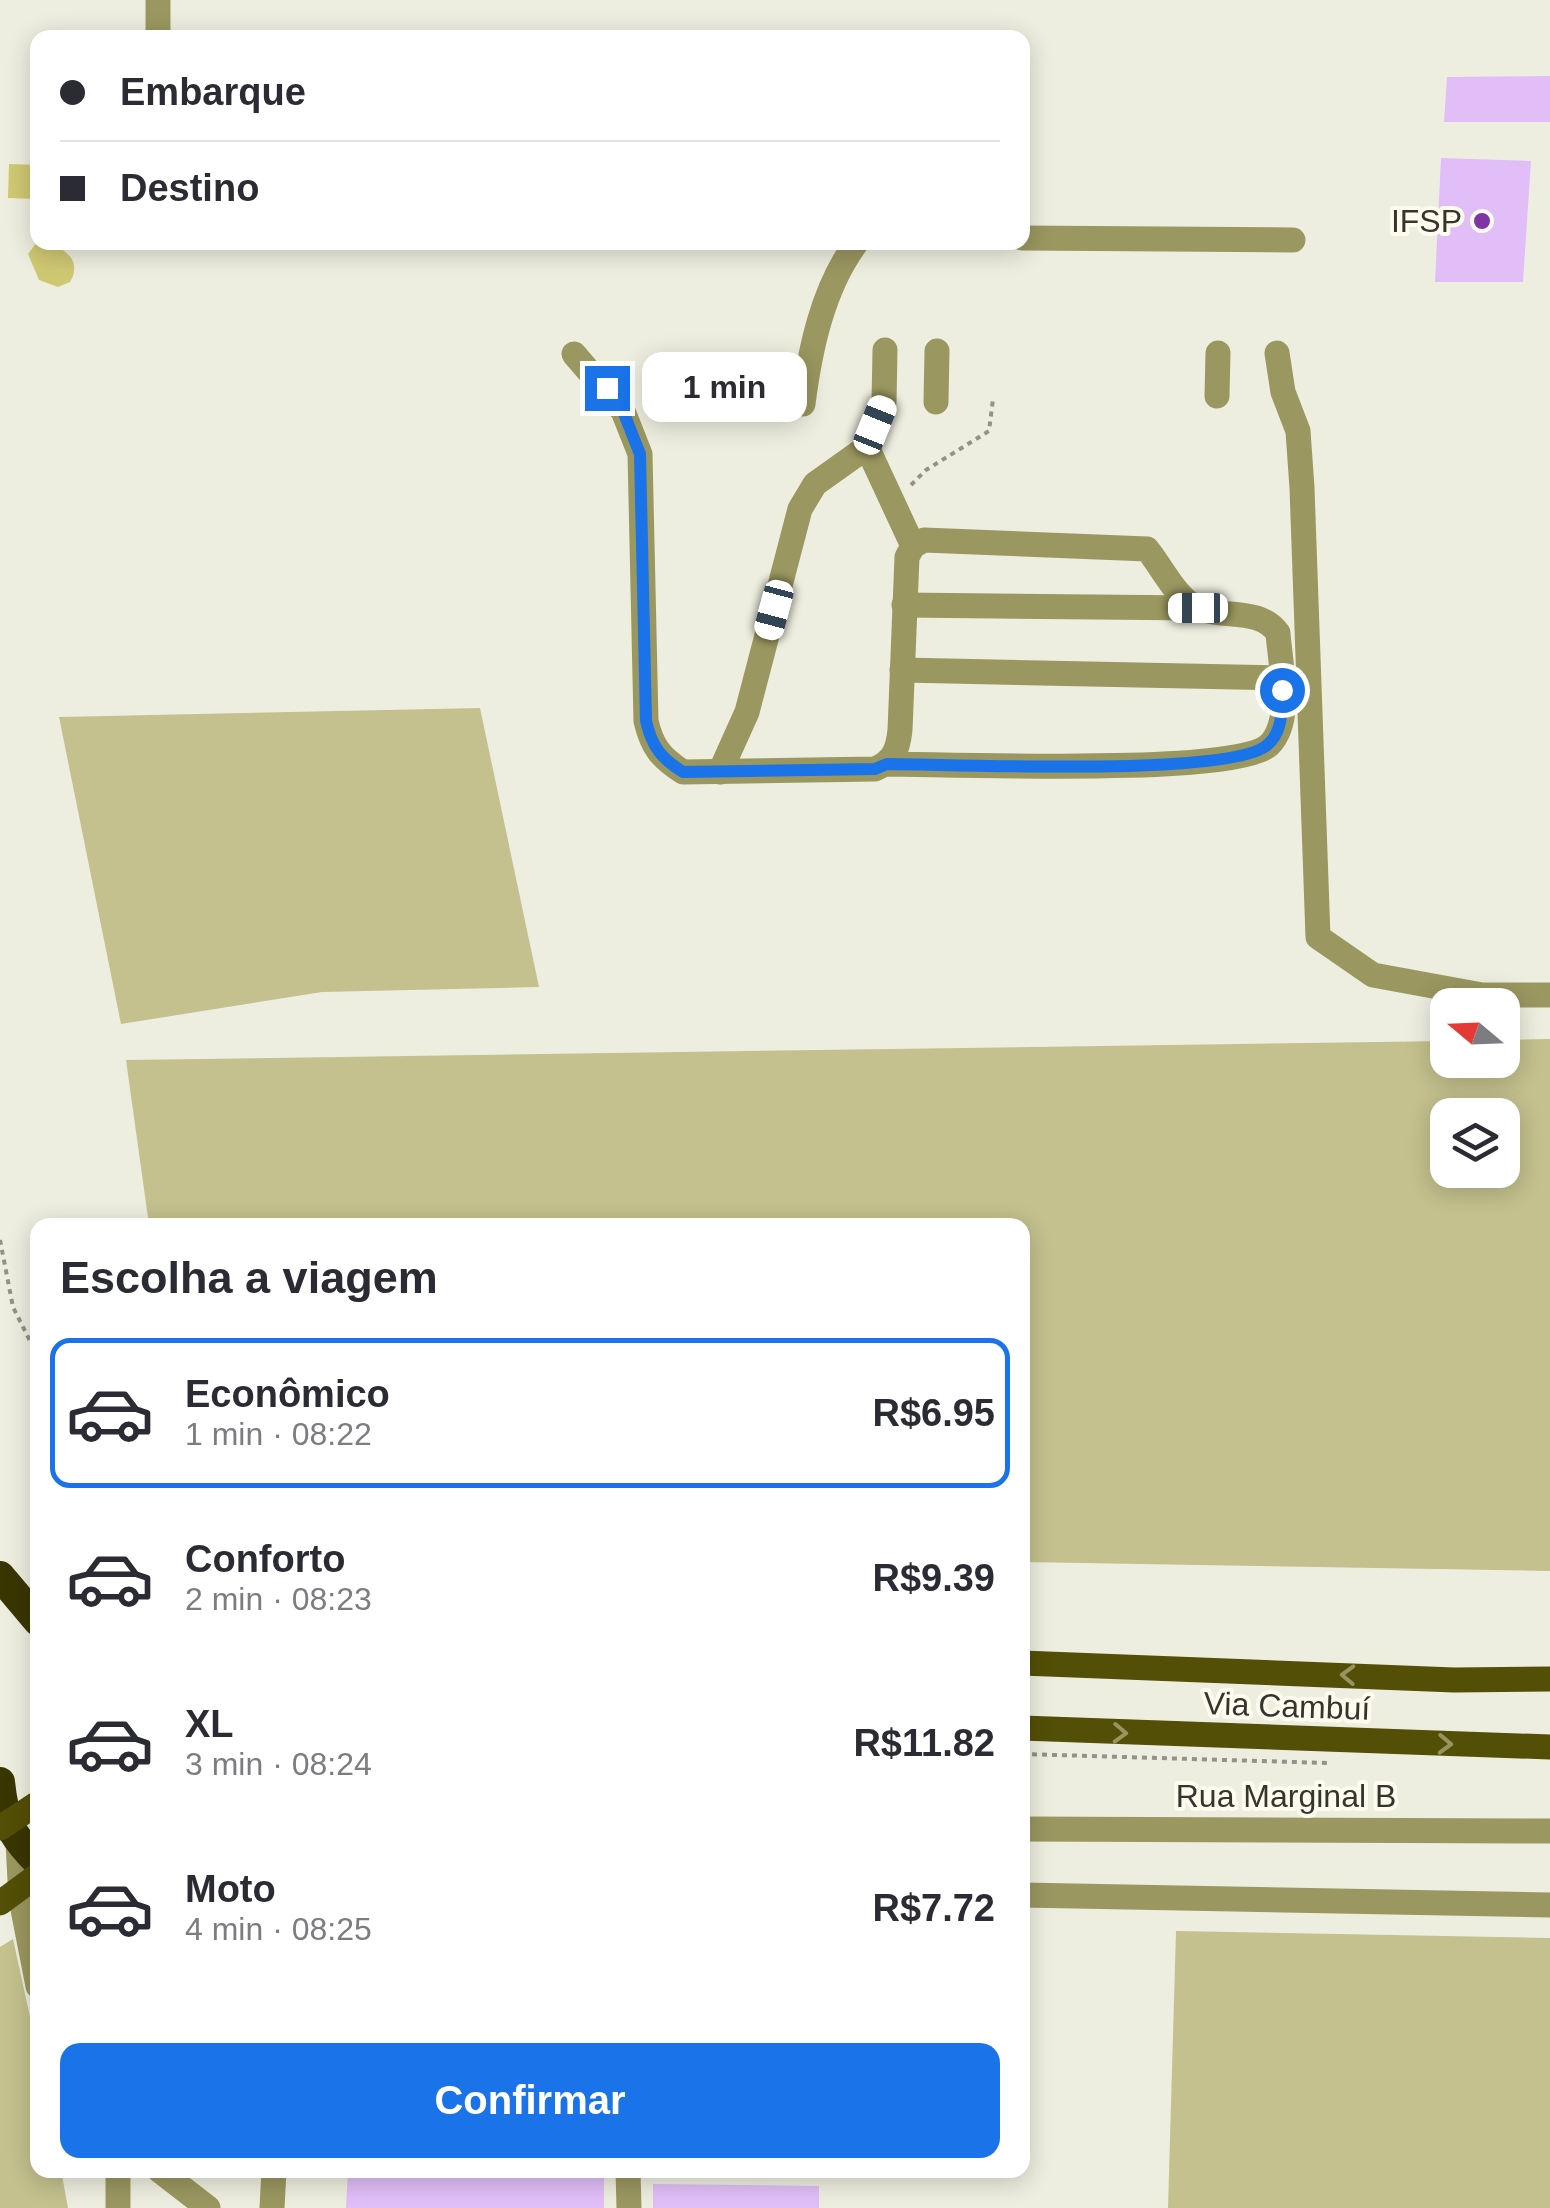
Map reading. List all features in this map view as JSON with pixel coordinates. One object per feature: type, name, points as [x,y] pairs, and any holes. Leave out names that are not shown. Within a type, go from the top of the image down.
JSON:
[{"type":"highway","points":[[0,1576],[30,1612]]},
{"type":"highway","points":[[0,1782],[4,1817],[19,1844]]},
{"type":"main road","name":"Via Cambuí","points":[[1030,1664],[1454,1680],[1550,1679]]},
{"type":"main road","name":"Via Cambuí","points":[[1030,1728],[1550,1748]]},
{"type":"main road","points":[[19,1844],[30,1820]]},
{"type":"main road","points":[[0,1902],[30,1881]]},
{"type":"street","points":[[158,0],[158,30]]},
{"type":"street","points":[[1030,238],[1292,240]]},
{"type":"street","points":[[803,404],[810,349],[851,250]]},
{"type":"street","points":[[720,772],[747,712],[800,508],[815,484],[867,447],[884,402],[884,350]]},
{"type":"street","points":[[936,402],[937,351]]},
{"type":"street","points":[[1217,396],[1218,353]]},
{"type":"street","points":[[574,354],[623,411],[640,454],[646,721],[651,743],[663,759],[683,772],[875,769],[887,764],[1196,764],[1250,754],[1269,745],[1282,720],[1278,633],[1258,618],[1198,608],[904,605]]},
{"type":"street","points":[[1277,354],[1283,392],[1298,431],[1301,469],[1318,938],[1373,976],[1482,995],[1550,995]]},
{"type":"street","points":[[867,447],[913,546]]},
{"type":"street","points":[[887,764],[898,745],[906,557],[913,546],[924,540],[1148,549],[1172,579],[1178,596],[1198,608]]},
{"type":"street","points":[[902,670],[1281,678]]},
{"type":"street","name":"Rua Marginal B","points":[[1030,1829],[1550,1830]]},
{"type":"street","points":[[19,1844],[21,1899],[30,1945]]},
{"type":"street","points":[[1030,1894],[1550,1906]]},
{"type":"street","points":[[118,2178],[118,2208]]},
{"type":"street","points":[[169,2178],[208,2208]]},
{"type":"street","points":[[272,2208],[274,2178]]},
{"type":"street","points":[[628,2178],[629,2208]]},
{"type":"path","points":[[893,502],[926,470],[989,431],[994,399]]},
{"type":"path","points":[[0,1240],[13,1306],[30,1341]]},
{"type":"path","points":[[1030,1754],[1335,1764]]},
{"type":"shaded area","points":[[9,164],[30,165],[30,199],[8,198]]},
{"type":"shaded area","points":[[31,250],[67,253],[74,265],[70,282],[58,287],[39,280],[28,254]]},
{"type":"shaded area","points":[[480,708],[539,987],[322,992],[121,1024],[59,717]]},
{"type":"shaded area","points":[[1550,1039],[1550,1571],[1030,1562],[1030,1218],[148,1218],[126,1060],[1430,1041],[1430,1078],[1520,1078],[1520,1040]]},
{"type":"shaded area","points":[[1176,1931],[1550,1938],[1550,2208],[1168,2208]]},
{"type":"shaded area","points":[[13,1939],[30,2017],[30,2178],[62,2178],[68,2208],[0,2208],[0,1947]]},
{"type":"building","name":"IFSP","points":[[1550,76],[1550,122],[1444,122],[1447,77]]},
{"type":"building","name":"IFSP","points":[[1441,158],[1531,161],[1523,282],[1435,282]]},
{"type":"building","points":[[348,2178],[604,2178],[604,2208],[346,2208]]},
{"type":"building","points":[[653,2184],[819,2186],[819,2208],[653,2208]]},
{"type":"place","name":"IFSP","points":[[1482,221]]},
{"type":"route","points":[[607,388],[623,411],[640,454],[646,721],[651,743],[663,759],[683,772],[875,769],[887,764],[1196,764],[1250,754],[1269,745],[1282,720],[1282,690]]}]
